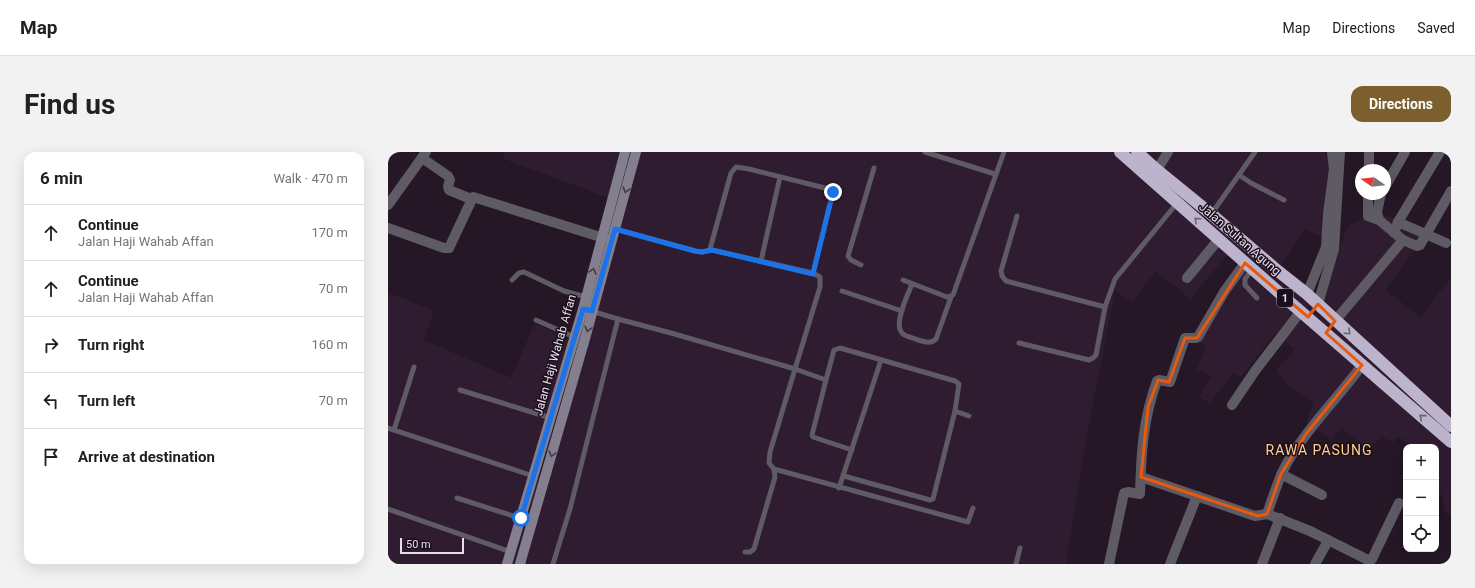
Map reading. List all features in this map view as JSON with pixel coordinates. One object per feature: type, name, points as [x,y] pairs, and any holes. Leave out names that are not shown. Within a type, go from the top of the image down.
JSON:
[{"type":"highway","name":"Jalan Sultan Agung","points":[[1120,152],[1451,442]]},
{"type":"highway","name":"Jalan Sultan Agung","points":[[1138,152],[1157,170],[1307,294],[1451,426]]},
{"type":"highway","points":[[1304,314],[1318,304]]},
{"type":"highway","points":[[1326,333],[1335,320]]},
{"type":"street","name":"Jalan Haji Wahab Affan","points":[[508,564],[574,337],[588,310],[586,296],[607,239],[615,229],[632,152]]},
{"type":"street","name":"Jalan Haji Wahab Affan","points":[[520,564],[607,239],[632,152]]},
{"type":"street","points":[[1157,170],[1168,152]]},
{"type":"street","points":[[1307,294],[1326,247],[1328,214],[1334,169],[1332,152]]},
{"type":"street","points":[[1318,304],[1334,249],[1340,152]]},
{"type":"street","points":[[1369,152],[1369,164]]},
{"type":"street","points":[[1391,176],[1405,152]]},
{"type":"street","points":[[1394,233],[1398,222],[1440,152]]},
{"type":"street","points":[[388,206],[424,155],[448,176],[450,180],[448,186],[449,190],[471,199],[476,197],[505,208],[607,239]]},
{"type":"street","points":[[1368,200],[1367,214],[1379,220],[1403,240],[1418,246],[1420,245],[1451,191]]},
{"type":"street","points":[[388,228],[444,248],[449,248],[471,199]]},
{"type":"street","points":[[1379,220],[1377,212],[1380,200]]},
{"type":"street","points":[[1398,222],[1446,243]]},
{"type":"street","points":[[1187,278],[1219,239]]},
{"type":"street","points":[[1335,320],[1403,240]]},
{"type":"street","points":[[1108,564],[1124,493],[1128,492],[1140,494],[1144,430],[1148,407],[1158,380],[1170,382],[1185,338],[1198,337],[1224,292],[1249,266]]},
{"type":"street","points":[[1232,405],[1255,371],[1304,314]]},
{"type":"street","points":[[1267,514],[1281,474],[1291,457],[1306,434],[1362,365]]},
{"type":"street","points":[[1281,474],[1322,495]]},
{"type":"street","points":[[1141,477],[1255,516],[1267,514],[1280,518],[1310,531],[1370,561],[1399,503]]},
{"type":"street","points":[[1170,564],[1197,496]]},
{"type":"street","points":[[1262,564],[1280,518]]},
{"type":"street","points":[[1315,564],[1328,541]]},
{"type":"lane","points":[[925,152],[995,174]]},
{"type":"lane","points":[[912,284],[899,322],[900,330],[904,334],[930,343],[936,339],[951,297],[953,296],[1004,152]]},
{"type":"lane","points":[[1211,214],[1255,152]]},
{"type":"lane","points":[[710,249],[733,169],[736,167],[780,176],[829,189],[833,192],[813,274]]},
{"type":"lane","points":[[861,264],[851,260],[848,256],[874,168]]},
{"type":"lane","points":[[1239,175],[1284,200]]},
{"type":"lane","points":[[761,261],[780,176]]},
{"type":"lane","points":[[1019,343],[1092,359],[1096,355],[1105,307],[1117,276],[1177,202],[1190,196]]},
{"type":"lane","points":[[1017,216],[1001,271],[1006,282],[1105,307]]},
{"type":"lane","points":[[615,229],[695,251],[702,252],[710,249],[820,277],[820,287],[770,452],[769,463],[774,469],[775,477],[754,549],[750,552],[745,552]]},
{"type":"lane","points":[[1249,266],[1245,279],[1245,285],[1257,298]]},
{"type":"lane","points":[[512,280],[519,273],[524,272],[564,291],[586,296]]},
{"type":"lane","points":[[903,280],[947,297],[951,297]]},
{"type":"lane","points":[[842,291],[902,311]]},
{"type":"lane","points":[[588,310],[795,369],[826,380]]},
{"type":"lane","points":[[553,564],[570,509],[618,319]]},
{"type":"lane","points":[[536,320],[574,337]]},
{"type":"lane","points":[[844,476],[930,500],[933,499],[960,385],[957,382],[840,348],[835,349],[812,435],[813,437],[852,450]]},
{"type":"lane","points":[[840,488],[881,360]]},
{"type":"lane","points":[[394,430],[414,367]]},
{"type":"lane","points":[[460,390],[551,418]]},
{"type":"lane","points":[[955,411],[969,416]]},
{"type":"lane","points":[[388,428],[533,476]]},
{"type":"lane","points":[[774,469],[968,522],[972,508]]},
{"type":"lane","points":[[458,498],[532,522]]},
{"type":"lane","points":[[388,509],[511,552]]},
{"type":"lane","points":[[1016,564],[1020,548]]},
{"type":"highlighted area","points":[[1245,263],[1308,317],[1318,304],[1335,321],[1326,333],[1362,365],[1306,434],[1281,474],[1267,514],[1258,516],[1141,477],[1148,407],[1158,380],[1169,382],[1185,338],[1197,338]]},
{"type":"shaded area","points":[[504,152],[1324,152],[1334,165],[1321,237],[1305,229],[1278,271],[1318,304],[1348,226],[1376,213],[1430,230],[1385,290],[1421,317],[1451,277],[1451,516],[1444,511],[1442,496],[1439,494],[1439,444],[1409,444],[1397,437],[1393,442],[1382,437],[1368,450],[1342,428],[1331,440],[1306,422],[1314,402],[1287,384],[1276,371],[1295,349],[1275,333],[1241,377],[1233,373],[1210,403],[1199,398],[1211,376],[1197,370],[1206,347],[1192,336],[1242,263],[1229,253],[1190,299],[1156,271],[1132,303],[1115,290],[1086,440],[1066,564],[388,564],[388,293],[434,310],[424,340],[511,378],[535,323],[571,340],[612,199],[504,159]]},
{"type":"district","name":"RAWA PASUNG","points":[[1319,450]]},
{"type":"route","points":[[521,518],[583,309],[592,311],[615,229],[695,251],[702,252],[710,249],[721,253],[813,274],[833,192]]}]
